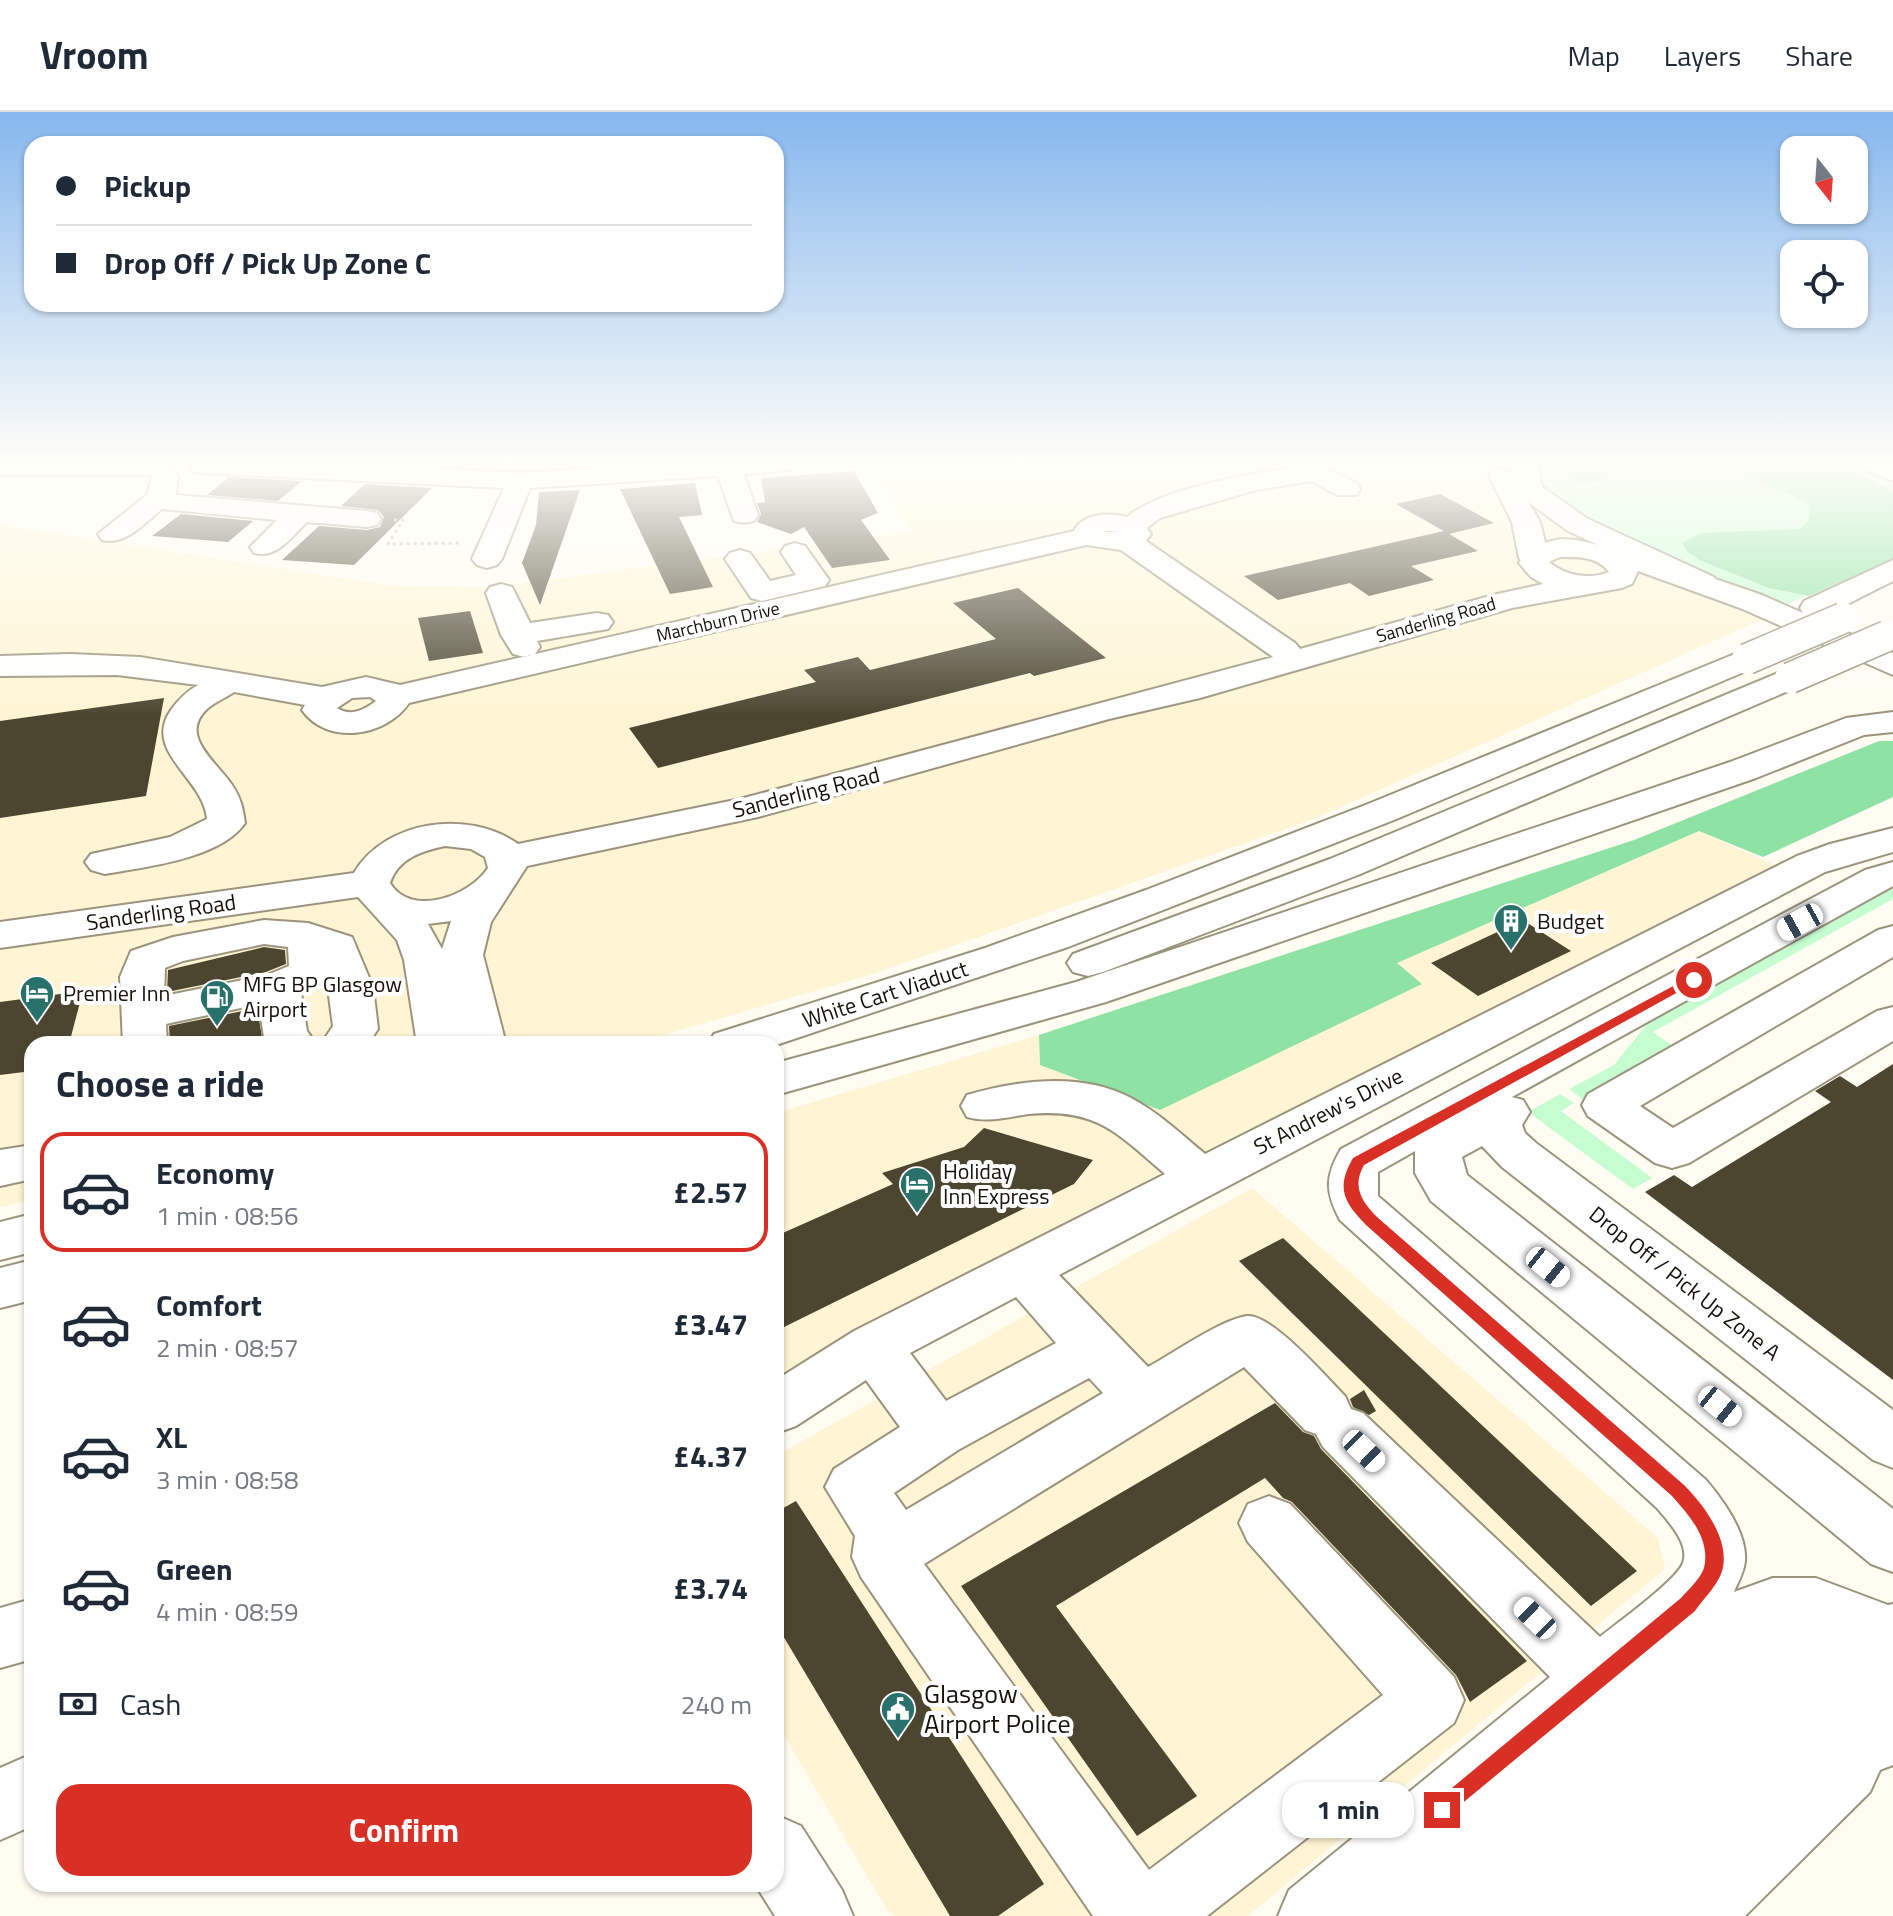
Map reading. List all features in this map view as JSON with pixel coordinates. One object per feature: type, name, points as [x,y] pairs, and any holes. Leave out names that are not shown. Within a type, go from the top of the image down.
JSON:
[{"type":"main road","name":"Marchburn Drive","points":[[0,666],[120,667],[185,673],[225,683],[327,698],[321,704],[322,715],[349,722],[381,714],[393,702],[393,697],[615,645],[719,612],[900,579],[1035,548]]},
{"type":"main road","points":[[1161,548],[1284,650]]},
{"type":"main road","points":[[1532,548],[1534,560],[1548,550],[1597,568],[1705,595],[1893,677]]},
{"type":"main road","points":[[1577,548],[1597,568],[1661,568],[1891,645]]},
{"type":"main road","points":[[1628,548],[1703,583]]},
{"type":"main road","points":[[501,593],[520,641],[719,612],[762,592],[814,580],[795,552]]},
{"type":"main road","points":[[740,559],[762,592]]},
{"type":"main road","name":"Sanderling Road","points":[[1101,711],[1171,681],[1479,595],[1510,582],[1534,560]]},
{"type":"main road","name":"Sanderling Road","points":[[0,935],[377,894],[410,912],[443,911],[498,875],[1101,711],[1188,691],[1508,600],[1597,568]]},
{"type":"main road","points":[[1067,968],[1158,900],[1499,765],[1829,613],[1893,569]]},
{"type":"main road","points":[[900,579],[929,603]]},
{"type":"main road","points":[[1829,613],[1893,598]]},
{"type":"main road","points":[[120,667],[154,636]]},
{"type":"main road","points":[[615,645],[638,673]]},
{"type":"main road","points":[[784,1076],[1344,867],[1790,678],[1891,645]]},
{"type":"main road","points":[[105,862],[179,848],[207,838],[226,823],[228,807],[205,772],[182,751],[179,738],[179,726],[193,704],[225,683]]},
{"type":"main road","points":[[1067,968],[1743,770],[1858,725],[1893,722]]},
{"type":"main road","points":[[438,1036],[425,960],[416,936],[377,894],[381,861],[393,852],[426,838],[445,835],[480,838],[493,843],[498,875],[468,922],[462,941],[462,955],[482,1036]]},
{"type":"main road","name":"St Andrew's Drive","points":[[784,1404],[873,1347],[1811,864],[1893,840]]},
{"type":"main road","points":[[1315,1916],[1688,1604],[1713,1571],[1712,1542],[1700,1514],[1678,1490],[1358,1207],[1352,1195],[1350,1177],[1358,1161],[1879,878],[1893,874]]},
{"type":"main road","points":[[308,936],[311,973],[144,1030],[141,977],[146,960],[173,950],[264,932],[308,936],[337,946],[351,987],[356,1029],[350,1036]]},
{"type":"main road","points":[[1893,939],[1605,1105],[1672,1151],[1893,1021]]},
{"type":"main road","name":"White Cart Viaduct","points":[[765,1036],[1067,968]]},
{"type":"main road","name":"White Cart Viaduct","points":[[784,1069],[1067,968]]},
{"type":"main road","points":[[284,984],[286,1036]]},
{"type":"main road","points":[[1641,1009],[1605,1055],[1440,1148],[1436,1163],[1439,1176],[1449,1188],[1893,1545]]},
{"type":"main road","points":[[984,1106],[1016,1099],[1067,1098],[1109,1106],[1200,1177]]},
{"type":"main road","name":"Drop Off / Pick Up Zone A","points":[[1506,1112],[1498,1124],[1503,1141],[1519,1155],[1893,1443]]},
{"type":"main road","points":[[0,1168],[24,1164]]},
{"type":"main road","points":[[0,1241],[24,1235]]},
{"type":"main road","points":[[1023,1269],[1064,1317],[1142,1398]]},
{"type":"main road","points":[[0,1288],[24,1282]]},
{"type":"main road","points":[[883,1557],[1142,1398],[1249,1337],[1598,1680]]},
{"type":"main road","points":[[873,1347],[938,1433]]},
{"type":"main road","points":[[1095,1348],[938,1433],[855,1487],[886,1531],[883,1557],[1137,1916]]},
{"type":"main road","points":[[1148,1916],[1431,1700],[1269,1523]]},
{"type":"main road","points":[[1367,1916],[1667,1667],[1730,1623],[1773,1607],[1816,1607],[1885,1678]]},
{"type":"main road","points":[[0,1638],[24,1631]]},
{"type":"main road","points":[[1419,1916],[1743,1651],[1773,1635],[1816,1632],[1885,1678]]},
{"type":"main road","points":[[1473,1916],[1709,1713],[1779,1662],[1885,1678]]},
{"type":"main road","points":[[1521,1916],[1735,1725],[1885,1678]]},
{"type":"main road","points":[[1585,1916],[1782,1744],[1885,1678]]},
{"type":"main road","points":[[1638,1916],[1816,1758],[1885,1678]]},
{"type":"main road","points":[[1693,1916],[1885,1678]]},
{"type":"main road","points":[[0,1805],[24,1793]]},
{"type":"main road","points":[[784,1864],[816,1916]]},
{"type":"path","points":[[459,548],[490,550]]},
{"type":"shaded area","points":[[0,548],[149,548],[392,586],[492,587],[789,548],[1634,548],[1781,611],[1314,819],[870,975],[660,1036],[24,1036],[24,1202],[0,1207]]},
{"type":"shaded area","points":[[1700,831],[1781,868],[784,1382],[784,1111],[1039,1035],[1040,1065],[1421,983],[1396,963]]},
{"type":"shaded area","points":[[1252,1188],[1658,1538],[1665,1569],[1248,1916],[896,1916],[888,1911],[784,1736],[784,1451]]},
{"type":"green space","points":[[1638,548],[1893,548],[1893,559],[1778,608]]},
{"type":"green space","points":[[1685,548],[1893,548],[1893,559],[1809,596],[1769,588],[1699,560]]},
{"type":"green space","points":[[1879,741],[1893,741],[1893,797],[1763,857],[1699,831],[1397,963],[1422,984],[1160,1110],[1040,1065],[1039,1035],[1634,840]]},
{"type":"green space","points":[[1893,885],[1893,899],[1653,1032],[1673,1046],[1582,1099],[1569,1089],[1614,1065],[1656,1013]]},
{"type":"green space","points":[[1560,1094],[1574,1103],[1561,1111],[1652,1178],[1633,1189],[1528,1112]]},
{"type":"building","points":[[295,548],[371,548],[354,565],[282,560]]},
{"type":"building","points":[[527,548],[560,548],[540,605],[522,563]]},
{"type":"building","points":[[648,548],[694,548],[713,587],[670,594]]},
{"type":"building","points":[[818,548],[881,548],[890,560],[832,568]]},
{"type":"building","points":[[1368,548],[1473,548],[1478,551],[1411,566],[1434,580],[1369,596],[1350,583],[1278,600],[1244,576]]},
{"type":"building","points":[[1018,588],[1106,658],[1034,676],[1030,673],[658,768],[629,728],[816,682],[804,670],[858,657],[870,670],[996,639],[953,603]]},
{"type":"building","points":[[470,611],[483,653],[429,661],[418,618]]},
{"type":"building","points":[[164,698],[146,796],[0,818],[0,721]]},
{"type":"building","name":"Budget","points":[[1523,920],[1571,951],[1478,996],[1431,963]]},
{"type":"building","points":[[264,947],[285,950],[286,964],[266,972],[167,992],[168,970]]},
{"type":"building","name":"Premier Inn","points":[[83,991],[71,1036],[24,1036],[24,1072],[0,1075],[0,1002]]},
{"type":"building","points":[[257,1008],[262,1036],[170,1036],[169,1026]]},
{"type":"building","points":[[1893,1064],[1893,1380],[1645,1192],[1674,1175],[1692,1187],[1831,1102],[1815,1091],[1840,1076],[1857,1087]]},
{"type":"building","name":"Holiday Inn Express","points":[[984,1128],[1093,1160],[1074,1184],[784,1327],[784,1232],[893,1184],[882,1173],[964,1147]]},
{"type":"building","points":[[1283,1238],[1637,1571],[1591,1606],[1239,1261]]},
{"type":"building","points":[[1364,1390],[1376,1411],[1369,1415],[1353,1407],[1350,1399]]},
{"type":"building","points":[[1275,1403],[1303,1432],[1314,1436],[1321,1449],[1527,1661],[1470,1702],[1456,1675],[1292,1502],[1283,1498],[1265,1478],[1056,1606],[1197,1796],[1137,1836],[961,1586]]},
{"type":"building","points":[[796,1501],[1044,1884],[998,1916],[950,1916],[784,1637],[784,1508]]},
{"type":"place","name":"Budget","points":[[1511,952]]},
{"type":"place","name":"Premier Inn","points":[[37,1024]]},
{"type":"place","name":"MFG BP Glasgow Airport","points":[[217,1028]]},
{"type":"place","name":"Holiday Inn Express","points":[[917,1215]]},
{"type":"place","name":"Glasgow Airport Police","points":[[898,1740]]},
{"type":"route","points":[[1442,1810],[1688,1604],[1713,1571],[1712,1542],[1700,1514],[1678,1490],[1371,1221],[1352,1195],[1350,1177],[1358,1161],[1694,980]]}]
